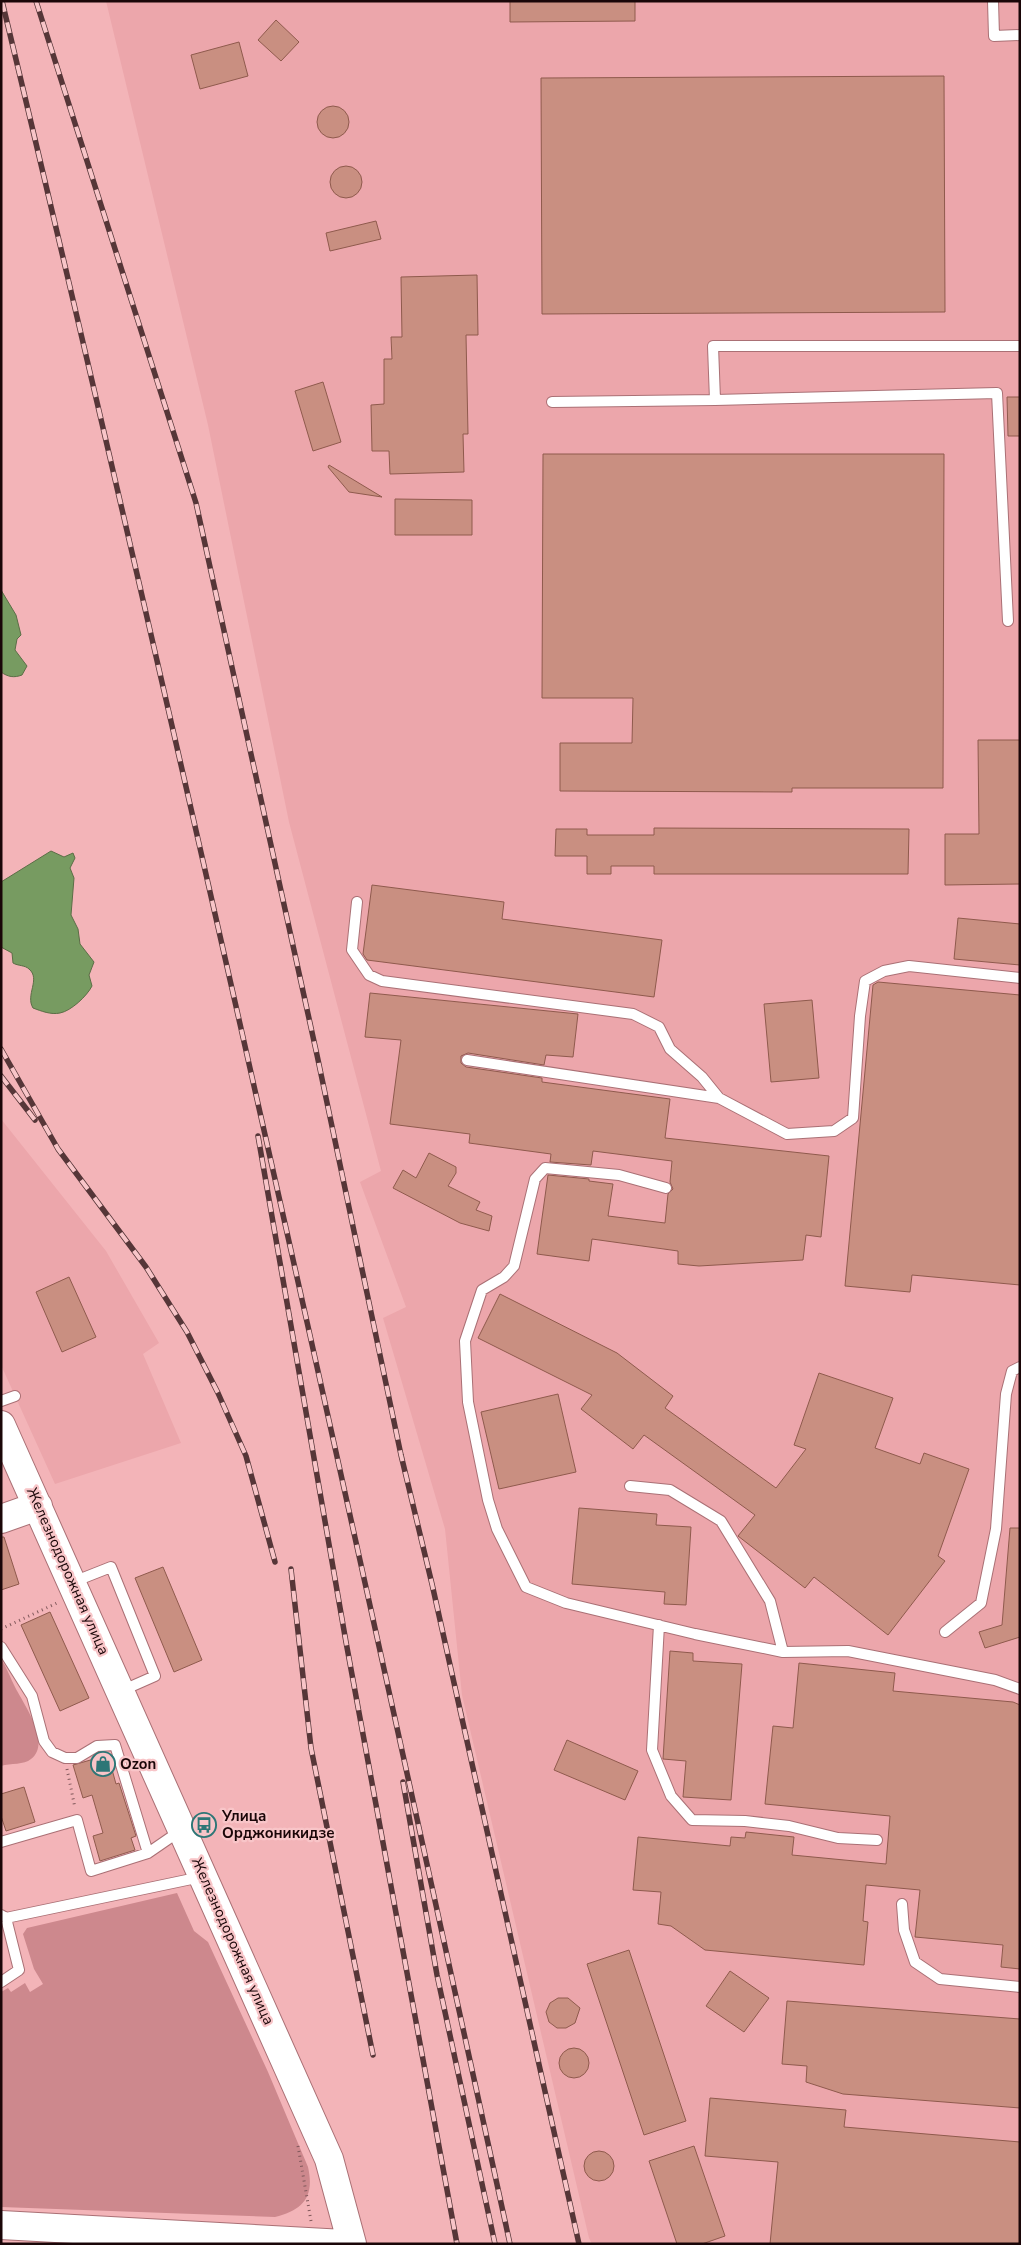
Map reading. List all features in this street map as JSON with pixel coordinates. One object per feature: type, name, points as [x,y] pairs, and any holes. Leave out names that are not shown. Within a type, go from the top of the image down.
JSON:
[{"type":"street","name":"Железнодорожная улица","points":[[1,1425],[38,1506],[65,1592],[121,1691],[330,2159],[352,2244]]},
{"type":"street","points":[[1,1519],[38,1506]]},
{"type":"street","points":[[1,2225],[344,2244]]},
{"type":"lane","points":[[993,1],[994,36],[1020,35]]},
{"type":"lane","points":[[714,400],[713,346],[1020,346]]},
{"type":"lane","points":[[552,402],[997,393],[1008,621]]},
{"type":"lane","points":[[357,902],[352,950],[369,975],[382,981],[633,1014],[659,1027],[670,1049],[702,1077],[719,1098]]},
{"type":"lane","points":[[466,1060],[719,1098],[787,1134],[834,1131],[853,1118],[860,1016],[865,981],[884,970],[910,966],[1020,978]]},
{"type":"lane","points":[[666,1188],[619,1175],[545,1168],[535,1179],[514,1266],[504,1277],[482,1290],[465,1341],[468,1402],[488,1500],[497,1529],[526,1587],[566,1603],[783,1652],[848,1651],[995,1680],[1020,1689]]},
{"type":"lane","points":[[945,1632],[981,1602],[996,1529],[1006,1394],[1012,1372],[1020,1367]]},
{"type":"lane","points":[[1,1401],[15,1396]]},
{"type":"lane","points":[[630,1486],[670,1490],[721,1521],[770,1600],[783,1652]]},
{"type":"lane","points":[[65,1592],[111,1567],[155,1676],[121,1691]]},
{"type":"lane","points":[[659,1625],[652,1750],[671,1796],[692,1820],[745,1821],[789,1826],[838,1838],[877,1840]]},
{"type":"lane","points":[[1,1647],[32,1696],[44,1741],[52,1752],[65,1758],[77,1758],[97,1746],[115,1745],[148,1853]]},
{"type":"lane","points":[[1,1842],[77,1820],[91,1871],[148,1853],[183,1829]]},
{"type":"lane","points":[[1,1982],[19,1970],[4,1916],[204,1876]]},
{"type":"lane","points":[[902,1904],[904,1930],[915,1962],[940,1979],[1020,1987]]},
{"type":"path","points":[[1,1629],[65,1592]]},
{"type":"path","points":[[65,1758],[77,1820]]},
{"type":"shaded area","points":[[106,1],[1020,1],[1020,2244],[592,2244],[589,2238],[462,1695],[445,1529],[383,1318],[406,1307],[360,1182],[381,1171],[289,822],[208,425]]},
{"type":"shaded area","points":[[1,590],[16,615],[21,635],[17,639],[15,650],[27,666],[22,675],[14,677],[1,672]]},
{"type":"shaded area","points":[[51,851],[64,857],[73,853],[75,858],[70,868],[74,878],[71,915],[78,929],[80,944],[94,962],[89,975],[92,986],[90,990],[74,1006],[64,1012],[57,1013],[33,1008],[31,998],[34,977],[32,973],[27,968],[13,963],[12,953],[1,947],[1,882]]},
{"type":"shaded area","points":[[1,1119],[106,1251],[159,1343],[143,1354],[181,1443],[55,1484],[1,1365]]},
{"type":"shaded area","points":[[1,1659],[34,1723],[38,1743],[37,1752],[28,1761],[1,1766]]},
{"type":"shaded area","points":[[177,1893],[194,1931],[208,1942],[268,2072],[308,2167],[310,2187],[308,2195],[293,2211],[275,2217],[1,2207],[1,1992],[8,1988],[11,1992],[25,1983],[30,1992],[43,1984],[34,1969],[23,1934],[27,1928]]},
{"type":"building","points":[[510,1],[635,1],[635,21],[510,22]]},
{"type":"building","points":[[276,20],[299,42],[281,61],[258,40]]},
{"type":"building","points":[[239,42],[248,76],[200,89],[191,55]]},
{"type":"building","points":[[944,76],[945,312],[542,314],[541,78]]},
{"type":"building","points":[[333,106],[339,107],[344,111],[348,116],[348,128],[344,133],[339,137],[333,138],[327,137],[322,133],[318,128],[317,122],[318,116],[322,111],[327,107]]},
{"type":"building","points":[[346,166],[352,167],[357,171],[361,176],[361,188],[357,193],[352,197],[346,198],[340,197],[335,193],[331,188],[330,182],[331,176],[335,171],[340,167]]},
{"type":"building","points":[[376,221],[381,239],[330,251],[326,233]]},
{"type":"building","points":[[477,275],[478,335],[466,335],[468,434],[463,434],[464,472],[390,474],[389,451],[372,451],[371,405],[384,404],[384,359],[392,359],[391,337],[402,337],[401,277]]},
{"type":"building","points":[[323,382],[341,442],[313,451],[295,391]]},
{"type":"building","points":[[1007,397],[1020,397],[1020,436],[1008,436]]},
{"type":"building","points":[[543,454],[944,454],[943,788],[792,788],[792,792],[560,791],[560,743],[632,743],[633,698],[542,698]]},
{"type":"building","points":[[329,465],[382,497],[349,492],[328,467]]},
{"type":"building","points":[[395,499],[472,500],[472,535],[395,535]]},
{"type":"building","points":[[978,740],[1020,740],[1020,884],[945,885],[945,834],[979,834]]},
{"type":"building","points":[[654,828],[909,829],[908,874],[654,874],[654,866],[611,866],[611,874],[587,874],[587,856],[555,856],[556,829],[587,829],[587,835],[654,835]]},
{"type":"building","points":[[372,885],[504,902],[502,919],[662,940],[654,997],[367,960],[363,954]]},
{"type":"building","points":[[958,918],[1020,924],[1020,965],[954,959]]},
{"type":"building","points":[[878,982],[1020,995],[1020,1285],[912,1275],[910,1292],[845,1286],[873,985]]},
{"type":"building","points":[[370,993],[578,1014],[573,1057],[546,1055],[544,1065],[468,1053],[461,1056],[461,1063],[466,1067],[542,1078],[542,1082],[670,1099],[665,1138],[829,1156],[821,1237],[806,1235],[803,1260],[699,1266],[678,1264],[678,1251],[592,1239],[589,1261],[537,1254],[548,1175],[589,1179],[589,1181],[613,1184],[608,1216],[665,1223],[668,1194],[673,1189],[670,1182],[672,1161],[593,1151],[591,1165],[550,1162],[551,1154],[469,1143],[470,1134],[390,1124],[401,1040],[365,1037]]},
{"type":"building","points":[[812,1000],[819,1078],[771,1082],[764,1004]]},
{"type":"building","points":[[429,1153],[456,1167],[456,1173],[448,1186],[480,1202],[476,1210],[492,1216],[489,1231],[460,1223],[393,1188],[403,1170],[416,1178]]},
{"type":"building","points":[[69,1277],[96,1337],[62,1352],[36,1292]]},
{"type":"building","points":[[500,1294],[617,1353],[673,1396],[665,1408],[776,1488],[806,1449],[794,1445],[819,1373],[893,1398],[875,1448],[920,1464],[924,1453],[969,1469],[938,1556],[945,1561],[888,1635],[814,1577],[805,1588],[738,1536],[755,1515],[644,1435],[633,1449],[581,1409],[592,1395],[478,1338]]},
{"type":"building","points":[[558,1394],[576,1472],[499,1489],[481,1412]]},
{"type":"building","points":[[579,1508],[657,1514],[656,1525],[691,1527],[686,1605],[664,1604],[665,1592],[572,1584]]},
{"type":"building","points":[[1010,1528],[1020,1528],[1020,1637],[985,1648],[979,1632],[1002,1625]]},
{"type":"building","points":[[1,1537],[4,1537],[19,1584],[1,1590]]},
{"type":"building","points":[[163,1567],[202,1660],[174,1672],[135,1578]]},
{"type":"building","points":[[50,1612],[89,1698],[60,1711],[21,1625]]},
{"type":"building","points":[[670,1651],[693,1653],[693,1661],[742,1664],[731,1800],[683,1797],[686,1761],[663,1759]]},
{"type":"building","points":[[799,1663],[895,1673],[893,1691],[1013,1702],[1020,1705],[1020,1969],[1001,1967],[1003,1945],[915,1937],[920,1890],[866,1885],[863,1921],[868,1922],[864,1965],[705,1950],[671,1926],[658,1924],[661,1892],[633,1890],[638,1837],[730,1846],[731,1837],[745,1838],[746,1832],[794,1837],[792,1855],[886,1864],[890,1816],[765,1804],[773,1726],[793,1728]]},
{"type":"building","points":[[567,1740],[638,1771],[625,1800],[554,1770]]},
{"type":"building","points":[[108,1755],[116,1784],[119,1783],[136,1836],[131,1838],[135,1850],[100,1861],[93,1836],[103,1833],[92,1795],[83,1798],[73,1765]]},
{"type":"building","points":[[24,1787],[35,1822],[6,1831],[1,1816],[1,1794]]},
{"type":"building","points":[[629,1950],[686,2121],[644,2135],[587,1964]]},
{"type":"building","points":[[730,1971],[769,1998],[744,2032],[706,2006]]},
{"type":"building","points":[[558,1998],[568,1998],[580,2008],[575,2023],[566,2028],[557,2028],[549,2022],[546,2012],[550,2003]]},
{"type":"building","points":[[787,2001],[1020,2019],[1020,2108],[843,2094],[806,2082],[807,2066],[782,2064]]},
{"type":"building","points":[[574,2048],[585,2052],[589,2063],[585,2074],[574,2078],[563,2074],[559,2063],[563,2052]]},
{"type":"building","points":[[710,2098],[846,2110],[844,2127],[1020,2142],[1020,2244],[770,2244],[778,2162],[705,2156]]},
{"type":"building","points":[[694,2146],[725,2236],[702,2244],[677,2244],[649,2161]]},
{"type":"building","points":[[599,2151],[610,2155],[614,2166],[610,2177],[599,2181],[588,2177],[584,2166],[588,2155]]},
{"type":"railway","points":[[2,1],[69,281],[262,1121],[510,2244]]},
{"type":"railway","points":[[36,1],[196,503],[317,1055],[401,1455],[432,1584],[579,2244]]},
{"type":"railway","points":[[1,1049],[58,1149],[146,1267],[187,1332],[218,1393],[246,1456],[275,1562]]},
{"type":"railway","points":[[1,1076],[35,1120]]},
{"type":"railway","points":[[258,1136],[346,1642],[457,2244]]},
{"type":"railway","points":[[291,1569],[311,1748],[373,2055]]},
{"type":"railway","points":[[403,1782],[437,1975],[495,2244]]},
{"type":"place","name":"Ozon","points":[[103,1764]]},
{"type":"place","name":"Улица Орджоникидзе","points":[[204,1825]]}]
